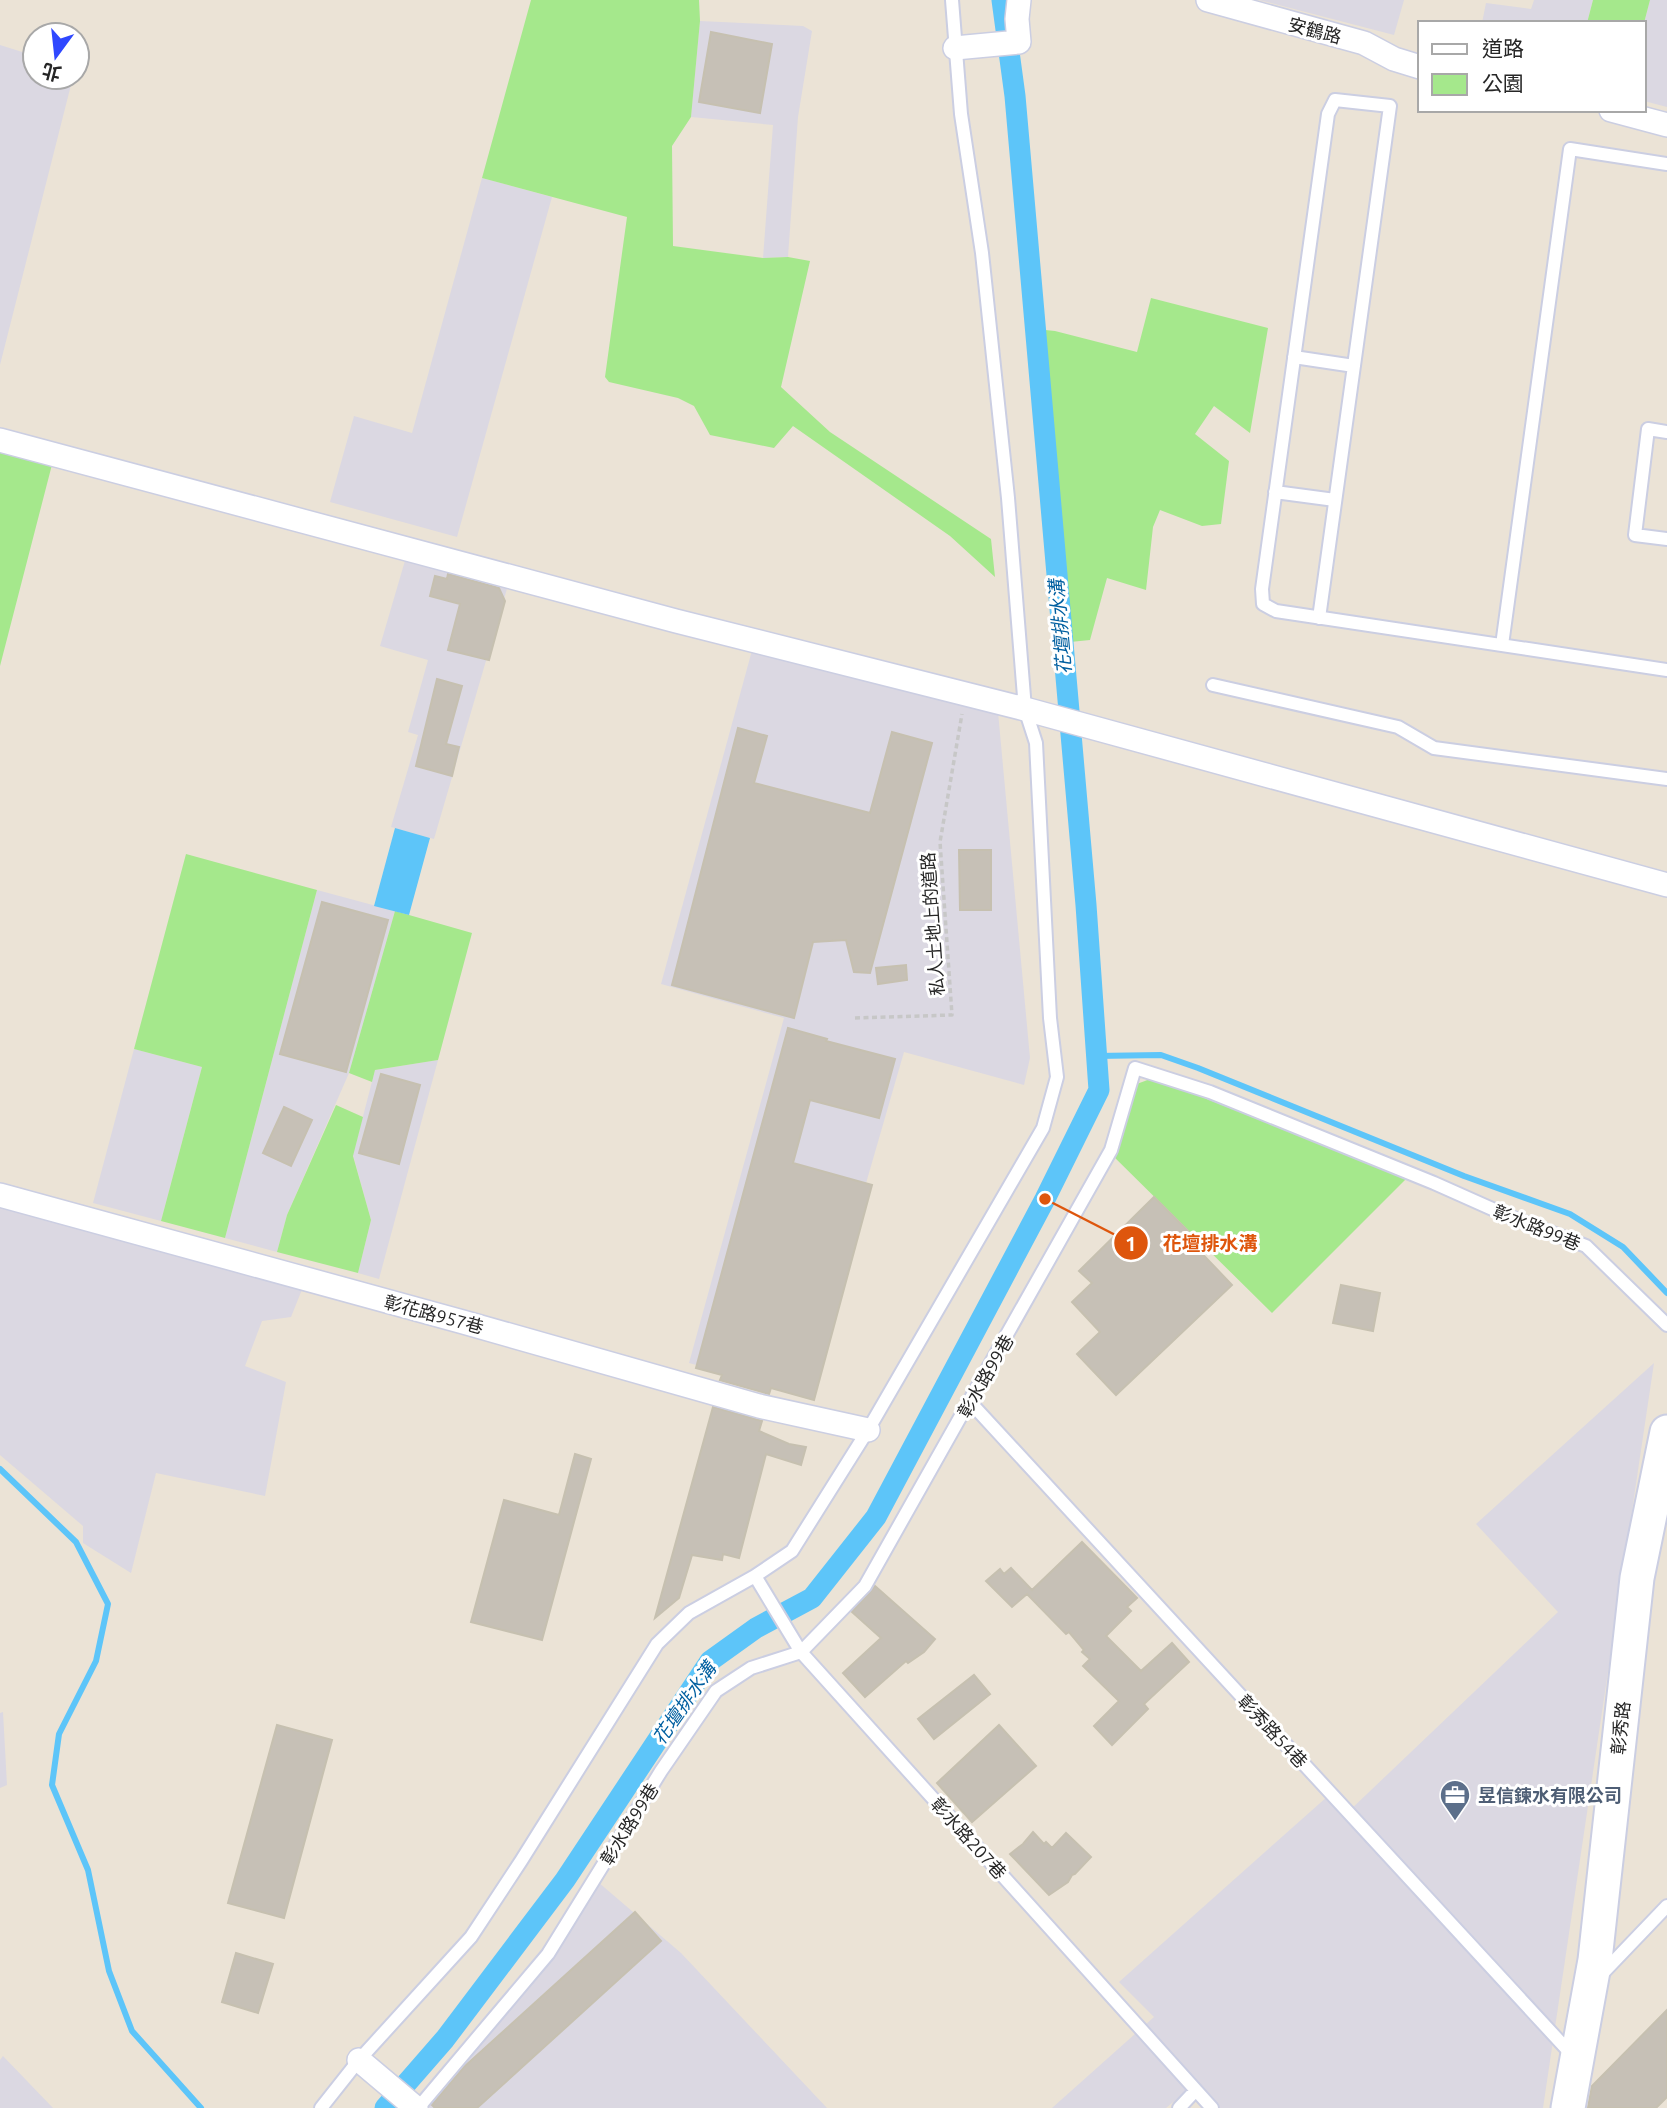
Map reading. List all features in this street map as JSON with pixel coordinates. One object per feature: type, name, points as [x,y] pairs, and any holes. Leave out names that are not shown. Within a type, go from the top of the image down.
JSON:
[{"type":"street","points":[[956,48],[1020,42],[1018,0]]},
{"type":"street","name":"安鶴路","points":[[1208,0],[1364,43],[1418,66]]},
{"type":"street","points":[[1618,112],[1667,125]]},
{"type":"street","points":[[0,440],[676,621],[1025,709],[1667,885]]},
{"type":"street","name":"彰花路957巷","points":[[0,1195],[759,1406],[869,1430]]},
{"type":"street","name":"彰秀路","points":[[1568,2108],[1595,1960],[1637,1578],[1667,1432]]},
{"type":"street","points":[[363,2063],[417,2108]]},
{"type":"lane","points":[[321,2108],[471,1937],[657,1644],[690,1613],[755,1576],[792,1551],[869,1430],[1042,1128],[1057,1077],[1050,1018],[1036,743],[1025,709],[1007,484],[982,253],[961,114],[952,0]]},
{"type":"lane","points":[[1319,618],[1390,106],[1335,100],[1328,114],[1262,589],[1263,604],[1276,611],[1319,618],[1667,670]]},
{"type":"lane","points":[[1502,645],[1570,149],[1667,164]]},
{"type":"lane","points":[[1294,357],[1354,366]]},
{"type":"lane","points":[[1667,432],[1648,429],[1635,535],[1667,539]]},
{"type":"lane","points":[[1275,492],[1335,500]]},
{"type":"lane","points":[[1213,685],[1398,727],[1434,748],[1667,779]]},
{"type":"lane","name":"彰水路99巷","points":[[417,2108],[548,1954],[662,1771],[716,1691],[751,1668],[802,1652],[865,1586],[1111,1150],[1135,1068],[1210,1092],[1586,1246],[1667,1325]]},
{"type":"lane","name":"彰秀路54巷","points":[[970,1402],[1577,2060]]},
{"type":"lane","name":"彰水路207巷","points":[[755,1576],[802,1652],[1212,2108]]},
{"type":"lane","points":[[1590,1988],[1667,1906]]},
{"type":"lane","points":[[1179,2108],[1196,2090]]},
{"type":"path","name":"私人土地上的道路","points":[[855,1018],[952,1015],[940,842],[965,694]]},
{"type":"shaded area","points":[[1259,0],[1404,0],[1394,35]]},
{"type":"shaded area","points":[[1534,0],[1593,0],[1588,21],[1482,21],[1486,3],[1531,9]]},
{"type":"shaded area","points":[[1650,0],[1667,0],[1667,107],[1646,102],[1645,21]]},
{"type":"shaded area","points":[[700,21],[803,26],[812,31],[798,117],[788,257],[763,258],[773,125],[691,117]]},
{"type":"shaded area","points":[[0,45],[21,52],[21,91],[69,91],[0,365]]},
{"type":"shaded area","points":[[482,178],[552,197],[457,537],[330,502],[354,416],[412,433]]},
{"type":"shaded area","points":[[409,547],[511,575],[434,839],[391,827],[418,735],[408,732],[428,660],[380,646]]},
{"type":"shaded area","points":[[754,643],[998,712],[1030,1058],[1024,1085],[904,1052],[805,1394],[689,1363],[784,1018],[661,984]]},
{"type":"shaded area","points":[[317,890],[395,911],[349,1073],[287,1215],[277,1252],[225,1238]]},
{"type":"shaded area","points":[[134,1049],[202,1067],[161,1221],[93,1203]]},
{"type":"shaded area","points":[[438,1060],[379,1279],[358,1273],[371,1220],[353,1155],[375,1070]]},
{"type":"shaded area","points":[[0,1199],[305,1282],[291,1317],[262,1321],[245,1366],[286,1382],[265,1496],[156,1473],[131,1573],[83,1543],[83,1526],[0,1455]]},
{"type":"shaded area","points":[[1654,1363],[1543,2108],[1211,2108],[1190,2088],[1166,2108],[1052,2108],[1154,2017],[1119,1982],[1328,1796],[1347,1813],[1558,1612],[1476,1524]]},
{"type":"shaded area","points":[[3,1712],[7,1785],[0,1788],[0,1713]]},
{"type":"shaded area","points":[[591,1876],[681,1953],[827,2108],[412,2108],[508,2003]]},
{"type":"shaded area","points":[[3,2056],[53,2108],[0,2108],[0,2060]]},
{"type":"green space","points":[[531,0],[699,0],[700,21],[691,117],[672,146],[673,246],[763,258],[788,257],[810,261],[781,387],[830,432],[991,539],[995,577],[950,536],[793,426],[774,448],[710,435],[694,406],[678,398],[609,382],[605,377],[627,217],[482,178]]},
{"type":"green space","points":[[1593,0],[1650,0],[1645,21],[1588,21]]},
{"type":"green space","points":[[1151,298],[1268,328],[1250,433],[1214,406],[1195,434],[1229,461],[1221,524],[1202,526],[1160,510],[1153,527],[1146,590],[1107,578],[1090,640],[1060,643],[1026,328],[1055,331],[1137,352]]},
{"type":"green space","points":[[0,440],[55,453],[0,666]]},
{"type":"green space","points":[[186,854],[317,890],[225,1238],[161,1221],[202,1067],[134,1049]]},
{"type":"green space","points":[[395,911],[472,933],[438,1060],[375,1070],[372,1082],[349,1073]]},
{"type":"green space","points":[[1153,1078],[1408,1177],[1272,1313],[1107,1150],[1134,1085]]},
{"type":"green space","points":[[336,1105],[363,1117],[353,1156],[371,1220],[358,1273],[277,1252],[287,1215]]},
{"type":"water","points":[[395,828],[430,838],[409,915],[374,906]]},
{"type":"building","points":[[711,32],[772,44],[760,113],[699,102]]},
{"type":"building","points":[[448,574],[499,588],[505,601],[489,660],[448,650],[460,604],[430,596],[435,576],[447,579]]},
{"type":"building","points":[[437,679],[462,686],[446,744],[459,747],[452,776],[416,766]]},
{"type":"building","points":[[738,728],[767,736],[754,783],[870,813],[892,732],[932,743],[870,973],[854,972],[846,940],[813,942],[794,1018],[672,985]]},
{"type":"building","points":[[959,850],[991,850],[991,910],[960,910]]},
{"type":"building","points":[[322,902],[388,920],[346,1072],[280,1054]]},
{"type":"building","points":[[906,965],[907,980],[878,984],[876,968]]},
{"type":"building","points":[[788,1028],[895,1059],[879,1118],[810,1100],[793,1163],[872,1185],[814,1400],[771,1388],[769,1394],[720,1380],[722,1375],[696,1368]]},
{"type":"building","points":[[381,1074],[420,1085],[399,1164],[359,1153]]},
{"type":"building","points":[[284,1107],[312,1120],[291,1166],[263,1153]]},
{"type":"building","points":[[1154,1197],[1194,1237],[1190,1241],[1232,1285],[1116,1395],[1077,1354],[1100,1332],[1072,1302],[1092,1283],[1079,1271]]},
{"type":"building","points":[[1341,1285],[1380,1293],[1373,1331],[1333,1323]]},
{"type":"building","points":[[713,1407],[762,1421],[759,1431],[789,1444],[806,1447],[801,1465],[766,1454],[739,1558],[723,1554],[722,1560],[692,1555],[679,1598],[655,1618]]},
{"type":"building","points":[[575,1454],[591,1459],[542,1640],[471,1622],[504,1500],[559,1515]]},
{"type":"building","points":[[1082,1542],[1137,1598],[1127,1607],[1131,1611],[1106,1636],[1141,1671],[1172,1643],[1189,1662],[1144,1704],[1148,1709],[1112,1745],[1094,1726],[1119,1701],[1083,1666],[1090,1659],[1082,1652],[1084,1650],[1069,1632],[1066,1634],[1027,1594],[1012,1607],[986,1581],[1000,1569],[1004,1574],[1011,1568],[1032,1590]]},
{"type":"building","points":[[875,1586],[935,1639],[924,1652],[908,1663],[906,1661],[865,1697],[843,1673],[881,1638],[852,1612]]},
{"type":"building","points":[[974,1675],[990,1694],[934,1739],[918,1719]]},
{"type":"building","points":[[277,1725],[332,1740],[284,1918],[228,1903]]},
{"type":"building","points":[[999,1725],[1036,1766],[972,1822],[937,1783]]},
{"type":"building","points":[[1033,1832],[1052,1848],[1066,1833],[1091,1857],[1068,1882],[1049,1895],[1010,1854]]},
{"type":"building","points":[[635,1912],[661,1941],[477,2108],[435,2108],[432,2105],[464,2067]]},
{"type":"building","points":[[236,1953],[273,1964],[258,2013],[222,2002]]},
{"type":"building","points":[[1667,2010],[1667,2097],[1656,2108],[1588,2108],[1592,2086]]},
{"type":"waterway","name":"花壇排水溝","points":[[385,2108],[445,2039],[565,1880],[710,1661],[756,1628],[812,1598],[876,1517],[1045,1199],[1099,1090],[1086,905],[1015,96],[1002,0]]},
{"type":"waterway","points":[[1096,1056],[1161,1055],[1464,1176],[1570,1214],[1623,1247],[1667,1293]]},
{"type":"waterway","points":[[0,1469],[76,1542],[108,1604],[96,1661],[59,1734],[52,1785],[88,1870],[109,1971],[132,2031],[201,2108]]},
{"type":"place","name":"花壇排水溝","points":[[1045,1199]]},
{"type":"place","name":"昱信鍊水有限公司","points":[[1455,1822]]}]
